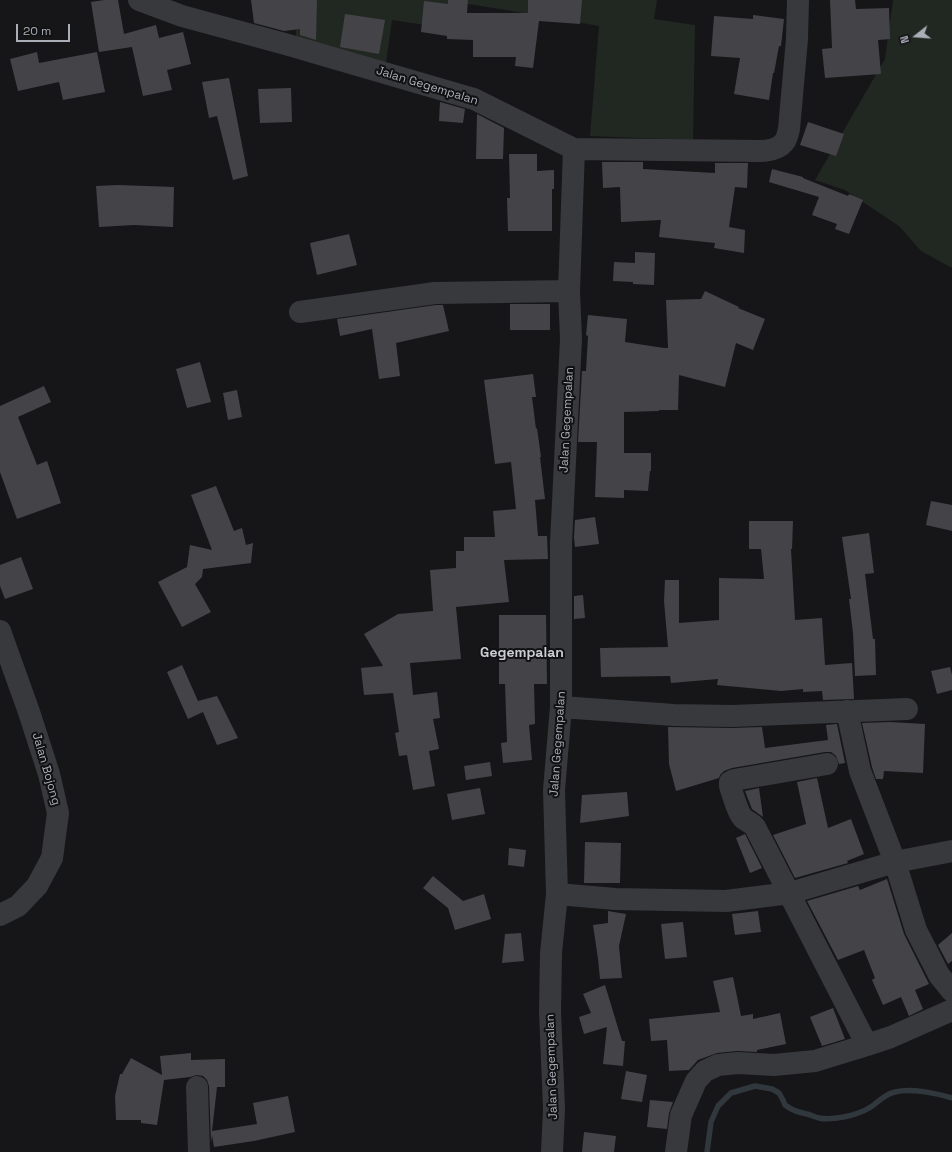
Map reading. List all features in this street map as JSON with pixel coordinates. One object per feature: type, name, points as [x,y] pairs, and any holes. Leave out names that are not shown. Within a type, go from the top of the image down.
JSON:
[{"type":"street","name":"Jalan Gegempalan","points":[[139,0],[182,16],[285,44],[474,99],[574,149],[569,291],[571,339],[561,543],[561,707],[554,790],[557,894],[551,953],[550,1011],[554,1109],[552,1152]]},
{"type":"street","points":[[574,149],[771,151],[779,146],[785,141],[789,129],[797,38],[798,0]]},
{"type":"street","points":[[300,312],[435,293],[569,291]]},
{"type":"street","name":"Jalan Bojong","points":[[0,631],[29,712],[58,813],[52,858],[37,886],[18,906],[0,915]]},
{"type":"street","points":[[561,707],[674,715],[732,716],[907,709]]},
{"type":"street","points":[[847,711],[860,771],[895,862],[916,930],[939,975],[952,991]]},
{"type":"street","points":[[827,764],[734,780],[730,782],[730,786],[741,816],[744,820],[751,823],[755,827],[868,1045]]},
{"type":"street","points":[[557,894],[615,900],[726,901],[790,893],[895,862],[952,851]]},
{"type":"street","points":[[676,1152],[681,1115],[696,1080],[705,1071],[718,1066],[738,1063],[774,1065],[815,1061],[891,1037],[952,1010]]},
{"type":"street","points":[[197,1087],[199,1152]]},
{"type":"shaded area","points":[[295,0],[657,0],[654,19],[695,25],[693,140],[590,136],[599,26],[456,2],[452,29],[392,20],[386,63],[296,37]]},
{"type":"shaded area","points":[[893,0],[952,0],[952,267],[921,251],[899,226],[845,190],[815,180],[885,59]]},
{"type":"building","points":[[118,0],[124,34],[156,25],[159,38],[183,32],[191,64],[167,70],[172,90],[143,96],[132,47],[99,52],[91,2]]},
{"type":"building","points":[[251,0],[317,0],[316,40],[300,35],[300,29],[284,31],[254,23]]},
{"type":"building","points":[[448,0],[468,0],[467,13],[528,13],[528,0],[582,0],[580,24],[539,21],[533,68],[515,66],[516,57],[473,57],[473,40],[447,39],[447,36],[421,32],[424,1],[448,4]]},
{"type":"building","points":[[830,0],[855,0],[856,9],[889,8],[890,39],[878,40],[881,74],[825,78],[822,49],[832,48]]},
{"type":"building","points":[[345,14],[385,20],[379,54],[340,47]]},
{"type":"building","points":[[753,15],[784,19],[781,46],[779,46],[773,73],[769,100],[734,94],[740,58],[711,56],[714,16],[753,19]]},
{"type":"building","points":[[37,52],[39,63],[97,52],[105,92],[63,100],[59,82],[18,91],[10,59]]},
{"type":"building","points":[[229,78],[248,176],[233,180],[217,116],[209,118],[202,82]]},
{"type":"building","points":[[291,88],[292,122],[260,123],[258,89]]},
{"type":"building","points":[[440,102],[465,109],[463,123],[439,121]]},
{"type":"building","points":[[477,114],[504,128],[503,159],[476,159]]},
{"type":"building","points":[[808,122],[844,134],[836,156],[800,145]]},
{"type":"building","points":[[509,154],[537,154],[537,171],[554,170],[554,189],[552,189],[552,231],[508,231],[507,198],[510,198]]},
{"type":"building","points":[[602,162],[643,162],[643,169],[715,173],[715,163],[748,163],[747,188],[735,187],[729,227],[745,230],[744,253],[714,248],[715,243],[659,237],[661,220],[621,222],[620,187],[603,188]]},
{"type":"building","points":[[772,169],[803,177],[848,196],[849,194],[863,200],[849,234],[835,229],[837,224],[812,215],[819,197],[769,182]]},
{"type":"building","points":[[118,185],[174,187],[173,227],[134,225],[99,227],[96,186]]},
{"type":"building","points":[[349,234],[357,265],[317,275],[310,243]]},
{"type":"building","points":[[635,252],[655,253],[654,285],[613,281],[614,262],[635,263]]},
{"type":"building","points":[[705,291],[739,307],[738,308],[765,319],[753,350],[736,343],[725,387],[679,375],[678,410],[624,412],[624,453],[651,453],[651,471],[648,491],[624,490],[624,498],[595,497],[597,442],[578,442],[582,371],[586,371],[588,336],[586,335],[588,315],[627,319],[625,342],[668,348],[666,300],[701,299]]},
{"type":"building","points":[[510,304],[550,304],[550,330],[510,330]]},
{"type":"building","points":[[443,305],[449,331],[396,343],[400,376],[379,379],[372,329],[340,336],[337,319]]},
{"type":"building","points":[[200,362],[211,402],[187,408],[176,369]]},
{"type":"building","points":[[533,374],[536,397],[532,397],[541,457],[545,499],[535,500],[538,536],[547,536],[548,559],[504,560],[509,602],[456,607],[461,659],[410,663],[413,695],[437,692],[440,718],[433,719],[439,749],[429,751],[435,786],[413,790],[407,755],[399,756],[395,733],[399,732],[393,693],[364,695],[361,668],[383,666],[364,634],[398,614],[433,611],[430,570],[456,568],[456,551],[464,551],[464,537],[495,537],[493,511],[516,509],[511,462],[495,464],[484,380]]},
{"type":"building","points":[[44,386],[51,402],[18,417],[37,465],[47,461],[61,503],[17,519],[0,472],[0,406]]},
{"type":"building","points":[[237,390],[242,417],[228,420],[223,393]]},
{"type":"building","points":[[216,486],[234,531],[242,528],[246,545],[253,543],[251,563],[203,569],[202,577],[195,584],[211,612],[182,627],[158,582],[187,567],[190,545],[212,550],[191,495]]},
{"type":"building","points":[[931,501],[952,505],[952,531],[926,525]]},
{"type":"building","points":[[595,517],[599,544],[575,547],[575,520]]},
{"type":"building","points":[[749,521],[793,521],[791,549],[795,620],[822,618],[825,665],[852,663],[854,699],[823,700],[822,691],[803,692],[803,689],[781,691],[717,685],[718,679],[671,683],[670,676],[601,677],[600,648],[668,647],[664,601],[665,580],[679,580],[679,623],[719,620],[719,578],[764,579],[761,549],[749,549]]},
{"type":"building","points":[[869,533],[874,573],[865,574],[873,639],[875,639],[876,675],[855,676],[853,633],[849,599],[851,599],[842,537]]},
{"type":"building","points":[[21,557],[33,589],[5,599],[0,586],[0,565]]},
{"type":"building","points":[[583,595],[585,618],[574,619],[574,596]]},
{"type":"building","points":[[499,615],[546,615],[547,684],[534,684],[535,724],[529,725],[532,760],[503,763],[501,743],[507,742],[505,684],[499,684]]},
{"type":"building","points":[[182,665],[198,701],[217,696],[238,738],[217,745],[203,712],[188,719],[167,672]]},
{"type":"building","points":[[950,667],[952,675],[952,690],[937,694],[931,671]]},
{"type":"building","points":[[890,722],[925,724],[923,773],[884,771],[883,779],[876,779],[862,723]]},
{"type":"building","points":[[837,724],[845,763],[839,764],[836,756],[831,752],[825,752],[732,768],[724,771],[719,778],[676,791],[669,764],[668,727],[762,727],[765,748],[828,740],[826,725]]},
{"type":"building","points":[[490,762],[492,776],[466,780],[464,766]]},
{"type":"building","points":[[817,778],[828,828],[851,819],[864,854],[847,861],[848,863],[795,878],[773,835],[806,824],[797,782]]},
{"type":"building","points":[[480,788],[485,814],[452,820],[447,794]]},
{"type":"building","points":[[759,788],[763,817],[752,809],[745,791]]},
{"type":"building","points":[[627,792],[629,816],[580,823],[582,795]]},
{"type":"building","points":[[745,834],[762,868],[750,873],[736,838]]},
{"type":"building","points":[[585,842],[621,843],[620,883],[584,883]]},
{"type":"building","points":[[509,848],[526,850],[524,867],[508,865]]},
{"type":"building","points":[[433,876],[463,901],[484,894],[491,919],[455,930],[448,908],[423,888]]},
{"type":"building","points":[[887,879],[904,934],[929,984],[915,990],[923,1009],[909,1016],[901,997],[883,1005],[872,980],[875,978],[864,950],[838,960],[807,901],[858,886],[860,890]]},
{"type":"building","points":[[608,911],[626,914],[619,946],[622,978],[600,979],[593,925],[608,923]]},
{"type":"building","points":[[758,911],[761,932],[735,935],[732,914]]},
{"type":"building","points":[[683,922],[687,957],[665,959],[661,924]]},
{"type":"building","points":[[521,933],[524,961],[502,963],[505,934]]},
{"type":"building","points":[[952,933],[952,961],[948,964],[938,945]]},
{"type":"building","points":[[733,977],[741,1016],[753,1014],[753,1019],[780,1013],[786,1044],[757,1050],[757,1052],[737,1051],[717,1053],[698,1060],[689,1070],[669,1071],[667,1040],[651,1041],[649,1019],[720,1012],[713,981]]},
{"type":"building","points":[[605,985],[622,1041],[625,1041],[623,1066],[603,1064],[607,1027],[584,1034],[579,1017],[591,1013],[583,994]]},
{"type":"building","points":[[833,1008],[845,1039],[822,1046],[810,1017]]},
{"type":"building","points":[[191,1053],[191,1060],[225,1059],[225,1087],[217,1087],[212,1131],[257,1124],[253,1103],[288,1096],[295,1132],[254,1141],[214,1147],[212,1135],[211,1143],[209,1086],[207,1080],[203,1076],[197,1075],[164,1080],[157,1125],[141,1123],[141,1120],[116,1120],[115,1096],[120,1074],[122,1074],[131,1058],[162,1075],[160,1056]]},
{"type":"building","points":[[626,1071],[647,1075],[642,1102],[621,1099]]},
{"type":"building","points":[[650,1100],[673,1102],[669,1113],[667,1129],[647,1127]]},
{"type":"building","points":[[584,1132],[616,1136],[614,1152],[582,1152]]},
{"type":"waterway","points":[[707,1152],[711,1122],[718,1106],[731,1093],[755,1086],[772,1089],[779,1093],[785,1105],[793,1110],[824,1119],[845,1117],[864,1111],[891,1093],[901,1091],[939,1094],[952,1098]]},
{"type":"district","name":"Gegempalan","points":[[522,653]]}]
